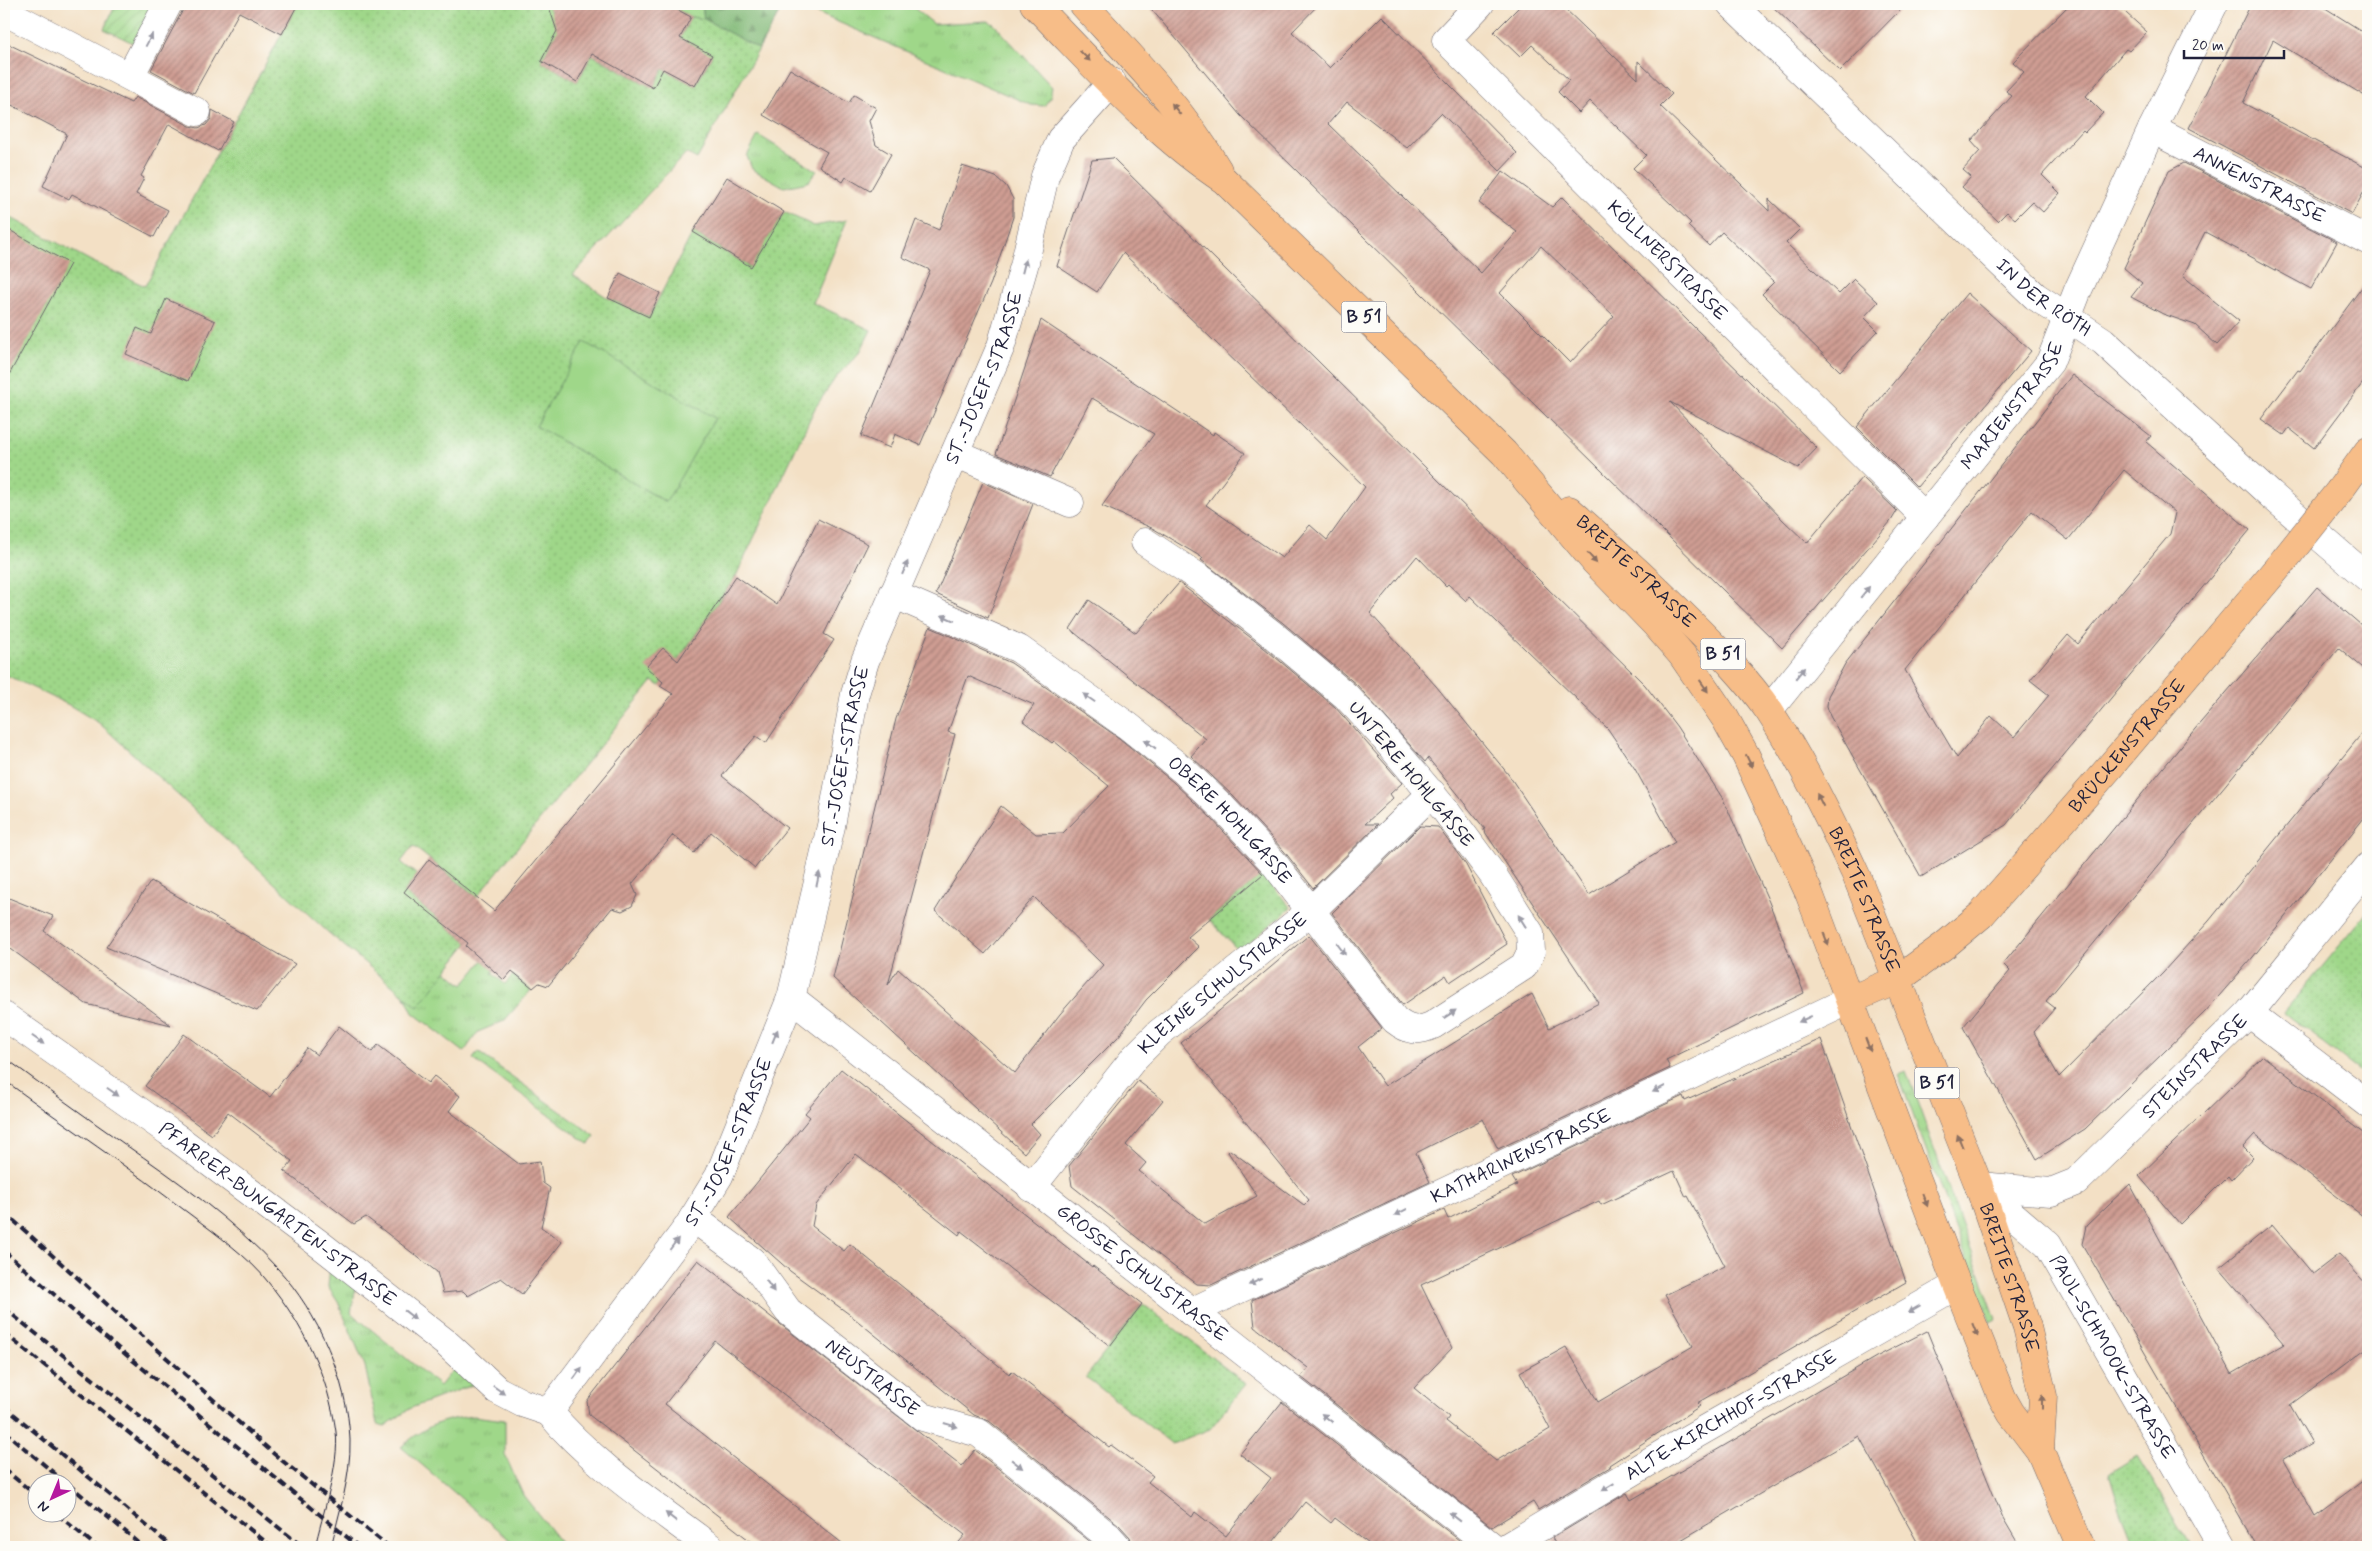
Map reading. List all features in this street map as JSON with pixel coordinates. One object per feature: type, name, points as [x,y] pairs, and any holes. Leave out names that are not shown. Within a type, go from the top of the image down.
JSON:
[{"type":"main road","name":"BREITE STRASSE","points":[[1034,4],[1192,159],[1224,180],[1504,453],[1611,546],[1672,604],[1733,664],[1768,710],[1810,780],[1856,875],[1979,1186],[2033,1346],[2043,1396],[2040,1451]]},
{"type":"main road","name":"BREITE STRASSE","points":[[1084,4],[1175,107],[1205,148],[1224,180]]},
{"type":"main road","points":[[1112,82],[1135,61]]},
{"type":"main road","name":"BRÜCKENSTRASSE","points":[[1850,1000],[1896,980],[1945,945],[2000,895],[2285,560],[2368,451]]},
{"type":"main road","name":"BREITE STRASSE","points":[[1504,453],[1595,562],[1682,655],[1725,718],[1746,756],[1794,860],[1850,1000],[1957,1285],[2002,1398],[2040,1451],[2081,1547]]},
{"type":"street","points":[[130,76],[168,4]]},
{"type":"street","name":"KÖLLNERSTRASSE","points":[[1480,4],[1446,40],[1925,517]]},
{"type":"street","name":"IN DER RÖTH","points":[[1731,4],[2035,296],[2103,341],[2251,477],[2368,578]]},
{"type":"street","name":"MARIENSTRASSE","points":[[1768,710],[2050,362],[2066,317],[2152,129],[2214,4]]},
{"type":"street","points":[[4,11],[197,112]]},
{"type":"street","name":"ST.-JOSEF-STRASSE","points":[[549,1412],[693,1218],[719,1176],[791,998],[831,826],[855,694],[865,661],[1001,346],[1024,266],[1045,176],[1061,139],[1112,82]]},
{"type":"street","name":"ANNENSTRASSE","points":[[2152,129],[2367,240]]},
{"type":"street","points":[[955,453],[1070,503]]},
{"type":"street","name":"UNTERE HOHLGASSE","points":[[1145,542],[1204,581],[1346,696],[1432,793],[1493,875],[1530,933],[1531,952],[1524,966]]},
{"type":"street","name":"OBERE HOHLGASSE","points":[[893,594],[1019,649],[1128,726],[1183,770],[1222,807],[1273,862],[1395,1020],[1406,1029],[1420,1031],[1433,1025],[1524,966]]},
{"type":"street","name":"KLEINE SCHULSTRASSE","points":[[1031,1188],[1135,1057],[1160,1033],[1311,911],[1432,793]]},
{"type":"street","name":"STEINSTRASSE","points":[[1979,1186],[2051,1192],[2076,1182],[2249,1013],[2368,867]]},
{"type":"street","name":"GROSSE SCHULSTRASSE","points":[[791,998],[1031,1188],[1493,1547]]},
{"type":"street","name":"KATHARINENSTRASSE","points":[[1191,1312],[1810,1017],[1850,1000]]},
{"type":"street","points":[[2249,1013],[2368,1104]]},
{"type":"street","name":"PFARRER-BUNGARTEN-STRASSE","points":[[4,1016],[177,1137],[322,1246],[446,1343],[497,1390],[522,1404],[549,1412]]},
{"type":"street","name":"PAUL-SCHMOOK-STRASSE","points":[[1979,1186],[2048,1245],[2222,1547]]},
{"type":"street","name":"NEUSTRASSE","points":[[693,1218],[752,1262],[788,1311],[923,1417],[979,1433],[1110,1537],[1118,1547]]},
{"type":"street","name":"ALTE-KIRCHHOF-STRASSE","points":[[1507,1547],[1679,1444],[1957,1285]]},
{"type":"street","points":[[549,1412],[565,1432],[630,1486],[710,1547]]},
{"type":"green space","points":[[116,4],[154,4],[133,43],[104,29]]},
{"type":"green space","points":[[298,4],[548,4],[551,12],[563,20],[541,61],[577,82],[592,55],[653,88],[663,69],[695,86],[712,56],[680,38],[691,17],[704,19],[759,49],[697,159],[686,153],[573,275],[608,298],[649,317],[693,232],[750,267],[784,212],[814,226],[847,220],[813,303],[871,330],[860,352],[836,377],[815,408],[736,576],[660,686],[653,681],[477,897],[413,846],[401,862],[417,875],[404,892],[468,943],[418,1007],[330,934],[99,723],[69,705],[4,674],[4,214],[91,261],[145,286]]},
{"type":"green space","points":[[667,4],[702,4],[704,19],[691,17]]},
{"type":"green space","points":[[702,4],[784,4],[759,49],[704,19]]},
{"type":"green space","points":[[805,4],[909,4],[934,24],[988,21],[994,24],[1052,87],[1050,98],[1044,106],[1031,105],[803,7]]},
{"type":"green space","points":[[758,135],[817,171],[808,182],[784,187],[752,169],[747,156]]},
{"type":"green space","points":[[584,342],[715,418],[666,502],[536,426]]},
{"type":"green space","points":[[1262,874],[1291,908],[1239,951],[1209,920]]},
{"type":"green space","points":[[2368,911],[2368,1078],[2284,1013]]},
{"type":"green space","points":[[468,943],[446,971],[463,985],[488,954],[499,964],[492,973],[505,984],[513,975],[531,990],[504,1021],[478,1032],[464,1052],[413,1013],[400,986]]},
{"type":"green space","points":[[478,1052],[595,1136],[589,1144],[473,1059]]},
{"type":"green space","points":[[1906,1071],[1996,1319],[1990,1322],[1898,1074]]},
{"type":"green space","points":[[330,1264],[356,1286],[351,1313],[440,1386],[456,1366],[475,1384],[411,1408],[385,1426],[377,1424],[365,1366],[338,1302],[328,1287]]},
{"type":"green space","points":[[1143,1304],[1246,1384],[1210,1429],[1172,1444],[1086,1377]]},
{"type":"green space","points":[[473,1416],[505,1420],[505,1455],[523,1495],[564,1547],[518,1547],[401,1447],[419,1433],[434,1425],[451,1419]]},
{"type":"green space","points":[[2137,1456],[2192,1547],[2135,1547],[2120,1509],[2109,1473]]},
{"type":"building","points":[[186,4],[298,4],[282,34],[239,12],[194,93],[151,70]]},
{"type":"building","points":[[548,4],[667,4],[691,17],[680,38],[712,55],[695,86],[663,69],[653,88],[592,54],[577,82],[541,61],[557,31]]},
{"type":"building","points":[[1147,4],[1319,4],[1292,32],[1330,68],[1382,16],[1517,153],[1500,171],[1441,113],[1407,148],[1347,102],[1328,124],[1481,273],[1517,232],[1479,203],[1503,171],[1552,207],[1562,197],[1817,448],[1798,468],[1670,402],[1783,520],[1807,543],[1862,477],[1897,511],[1891,521],[1782,648],[1240,115]],"holes":[[[1541,246],[1614,316],[1570,363],[1500,293]]]},
{"type":"building","points":[[1522,4],[1560,4],[1638,79],[1638,61],[1672,94],[1660,106],[1769,211],[1769,199],[1800,229],[1786,243],[1839,294],[1854,279],[1878,302],[1864,317],[1878,331],[1840,371],[1762,294],[1774,282],[1722,232],[1709,246],[1688,226],[1691,223],[1633,168],[1646,155],[1590,101],[1579,113],[1558,92],[1569,80],[1532,45],[1520,57],[1494,32]]},
{"type":"building","points":[[1770,4],[1906,4],[1840,71]]},
{"type":"building","points":[[2070,4],[2116,4],[2147,32],[2129,51],[2126,49],[2086,96],[2103,113],[2085,132],[2083,130],[2042,175],[2060,193],[2043,212],[2032,202],[2015,219],[2007,212],[1998,221],[1962,187],[1971,177],[1963,170],[1980,151],[1971,141],[2012,96],[2006,91],[2024,72],[2013,62]]},
{"type":"building","points":[[2251,4],[2319,4],[2368,35],[2368,98],[2273,40],[2243,103],[2368,169],[2368,184],[2352,214],[2189,128]]},
{"type":"building","points":[[4,42],[131,103],[135,97],[190,126],[198,128],[206,125],[211,119],[212,110],[234,122],[218,151],[169,124],[141,176],[144,178],[136,194],[168,210],[154,237],[72,194],[69,199],[43,186],[67,134],[4,101]]},
{"type":"building","points":[[790,69],[849,103],[854,95],[876,108],[869,121],[876,145],[891,154],[870,191],[846,177],[843,182],[819,166],[827,152],[763,115]]},
{"type":"building","points":[[1113,158],[1645,685],[1677,727],[1723,799],[1769,902],[1804,993],[1666,1060],[1670,1068],[1498,1149],[1483,1119],[1416,1153],[1430,1182],[1211,1285],[1197,1284],[1072,1186],[1069,1166],[1138,1081],[1163,1100],[1126,1145],[1146,1163],[1139,1171],[1205,1224],[1257,1196],[1228,1152],[1230,1150],[1304,1205],[1309,1200],[1181,1043],[1309,935],[1382,1028],[1358,1047],[1385,1086],[1532,994],[1549,1028],[1599,1003],[1483,829],[1485,829],[1428,758],[1425,762],[1357,685],[1283,623],[1201,560],[1203,558],[1154,529],[1102,506],[1154,434],[1092,398],[1050,477],[996,454],[1041,320],[1213,435],[1214,432],[1245,453],[1206,505],[1282,558],[1310,525],[1327,540],[1365,487],[1123,253],[1097,292],[1057,266],[1092,160]],"holes":[[[1417,556],[1446,586],[1448,584],[1466,601],[1470,596],[1608,729],[1635,769],[1675,842],[1589,895],[1508,774],[1436,686],[1370,613]]]},
{"type":"building","points":[[2184,163],[2337,242],[2311,289],[2205,232],[2183,276],[2239,321],[2217,345],[2195,325],[2163,314],[2131,297],[2142,283],[2124,268],[2169,171]]},
{"type":"building","points":[[962,166],[996,177],[1006,186],[1013,199],[1013,217],[991,283],[920,445],[895,434],[890,448],[861,436],[930,270],[902,257],[916,220],[939,230]]},
{"type":"building","points":[[727,177],[784,212],[751,267],[693,232]]},
{"type":"building","points":[[4,227],[70,264],[4,384]]},
{"type":"building","points":[[620,273],[660,293],[649,317],[608,298]]},
{"type":"building","points":[[2368,279],[2368,376],[2314,448],[2289,428],[2284,435],[2261,419],[2298,370],[2300,371]]},
{"type":"building","points":[[1967,293],[2031,351],[1917,487],[1857,427]]},
{"type":"building","points":[[166,299],[215,321],[188,381],[126,354],[137,328],[151,334]]},
{"type":"building","points":[[2072,375],[2151,436],[2146,442],[2250,530],[2006,825],[1921,877],[1830,716],[1827,706],[1828,696],[1845,664]],"holes":[[[2124,470],[2175,513],[2170,534],[2078,644],[2068,635],[2030,680],[2049,695],[2014,737],[1991,716],[1957,758],[1905,670],[2032,511],[2068,540]]]},
{"type":"building","points":[[983,482],[1033,504],[988,618],[936,594]]},
{"type":"building","points":[[818,519],[868,544],[824,634],[834,640],[766,743],[756,736],[722,776],[787,828],[755,868],[711,832],[694,853],[673,835],[632,884],[637,895],[632,906],[622,911],[612,908],[548,986],[539,983],[533,988],[512,971],[504,980],[466,946],[468,943],[404,892],[429,859],[494,911],[673,694],[660,686],[663,682],[646,667],[663,648],[678,661],[736,576],[777,605]]},
{"type":"building","points":[[1179,583],[1263,647],[1335,707],[1402,783],[1390,794],[1393,798],[1365,824],[1378,824],[1313,888],[1284,851],[1233,796],[1191,756],[1206,739],[1070,629],[1089,600],[1136,633]]},
{"type":"building","points":[[2317,587],[2368,631],[2368,672],[2339,648],[2046,1001],[2055,1008],[2034,1032],[2059,1077],[2163,972],[2209,921],[2368,726],[2368,813],[2253,957],[2205,1012],[2085,1129],[2037,1159],[1963,1027],[2010,971],[2003,964],[2195,729]]},
{"type":"building","points":[[930,627],[1011,663],[1119,738],[1173,782],[1211,818],[1263,874],[1188,937],[1199,947],[1146,1000],[1118,1037],[1031,1124],[1040,1134],[1024,1153],[833,978],[896,719]],"holes":[[[968,676],[1034,705],[1023,721],[1052,743],[1054,741],[1109,786],[1063,833],[1036,834],[1001,806],[935,911],[985,954],[1034,897],[1103,965],[1060,1014],[1015,1073],[898,969],[888,985],[955,734],[948,732]]]},
{"type":"building","points":[[1420,826],[1438,827],[1466,865],[1507,944],[1450,982],[1446,975],[1403,1005],[1332,913]]},
{"type":"building","points":[[151,881],[295,964],[257,1011],[106,947]]},
{"type":"building","points":[[4,896],[53,916],[44,931],[171,1025],[86,1004],[4,944]]},
{"type":"building","points":[[339,1026],[372,1052],[378,1045],[428,1083],[434,1076],[460,1096],[449,1111],[519,1164],[540,1161],[543,1183],[550,1188],[541,1227],[562,1242],[522,1294],[501,1278],[468,1296],[463,1291],[443,1293],[437,1272],[366,1217],[354,1224],[284,1171],[292,1161],[228,1112],[212,1135],[145,1086],[184,1034],[270,1097],[307,1048],[317,1055]]},
{"type":"building","points":[[1821,1039],[1906,1282],[1697,1403],[1700,1406],[1609,1465],[1610,1467],[1538,1510],[1533,1502],[1492,1527],[1301,1377],[1308,1368],[1255,1327],[1252,1300],[1444,1210],[1448,1219],[1517,1185],[1512,1177],[1683,1096],[1685,1101]],"holes":[[[1674,1171],[1686,1197],[1688,1196],[1725,1266],[1665,1295],[1693,1346],[1598,1402],[1566,1347],[1520,1372],[1550,1429],[1496,1461],[1446,1421],[1449,1417],[1414,1388],[1452,1348],[1421,1285],[1599,1201],[1601,1205]]]},
{"type":"building","points":[[2263,1056],[2368,1137],[2368,1220],[2255,1134],[2243,1147],[2253,1157],[2231,1180],[2228,1176],[2180,1224],[2139,1176]]},
{"type":"building","points":[[841,1069],[1092,1267],[1142,1304],[1110,1346],[961,1231],[959,1235],[856,1154],[816,1205],[812,1226],[844,1251],[850,1244],[1009,1374],[1012,1371],[1109,1447],[1111,1445],[1153,1476],[1148,1482],[1192,1517],[1195,1512],[1226,1536],[1271,1478],[1240,1454],[1282,1402],[1464,1544],[1458,1547],[1373,1547],[1335,1518],[1331,1523],[1305,1502],[1269,1547],[1133,1547],[1130,1537],[1119,1525],[989,1421],[974,1415],[849,1314],[790,1271],[729,1217],[810,1117],[805,1113]]},
{"type":"building","points":[[2130,1184],[2232,1374],[2284,1344],[2219,1268],[2272,1225],[2313,1274],[2339,1254],[2368,1286],[2368,1347],[2290,1405],[2312,1443],[2283,1460],[2315,1517],[2368,1478],[2368,1547],[2257,1547],[2082,1244],[2086,1226]]},
{"type":"building","points":[[698,1260],[962,1466],[975,1450],[1097,1547],[955,1547],[965,1535],[715,1341],[665,1404],[847,1547],[758,1547],[589,1415],[587,1401]]},
{"type":"building","points":[[1927,1331],[2003,1518],[2020,1547],[1920,1547],[1859,1436],[1669,1547],[1557,1547],[1552,1538],[1627,1493],[1631,1500],[1876,1357]]},
{"type":"tram line","points":[[4,1057],[164,1172],[224,1218],[278,1269],[306,1306],[318,1326],[337,1371],[348,1417],[350,1440],[349,1467],[331,1547]]},
{"type":"tram line","points":[[4,1080],[211,1230],[252,1264],[281,1298],[303,1334],[321,1372],[333,1412],[336,1432],[337,1445],[333,1474],[315,1547]]},
{"type":"railway","points":[[4,1212],[274,1454],[389,1547]]},
{"type":"railway","points":[[4,1251],[72,1310],[359,1547]]},
{"type":"railway","points":[[4,1308],[303,1547]]},
{"type":"railway","points":[[4,1333],[272,1547]]},
{"type":"railway","points":[[4,1406],[172,1547]]},
{"type":"railway","points":[[4,1431],[55,1474]]},
{"type":"railway","points":[[4,1469],[28,1489]]},
{"type":"railway","points":[[78,1492],[144,1547]]},
{"type":"railway","points":[[69,1524],[97,1547]]}]
